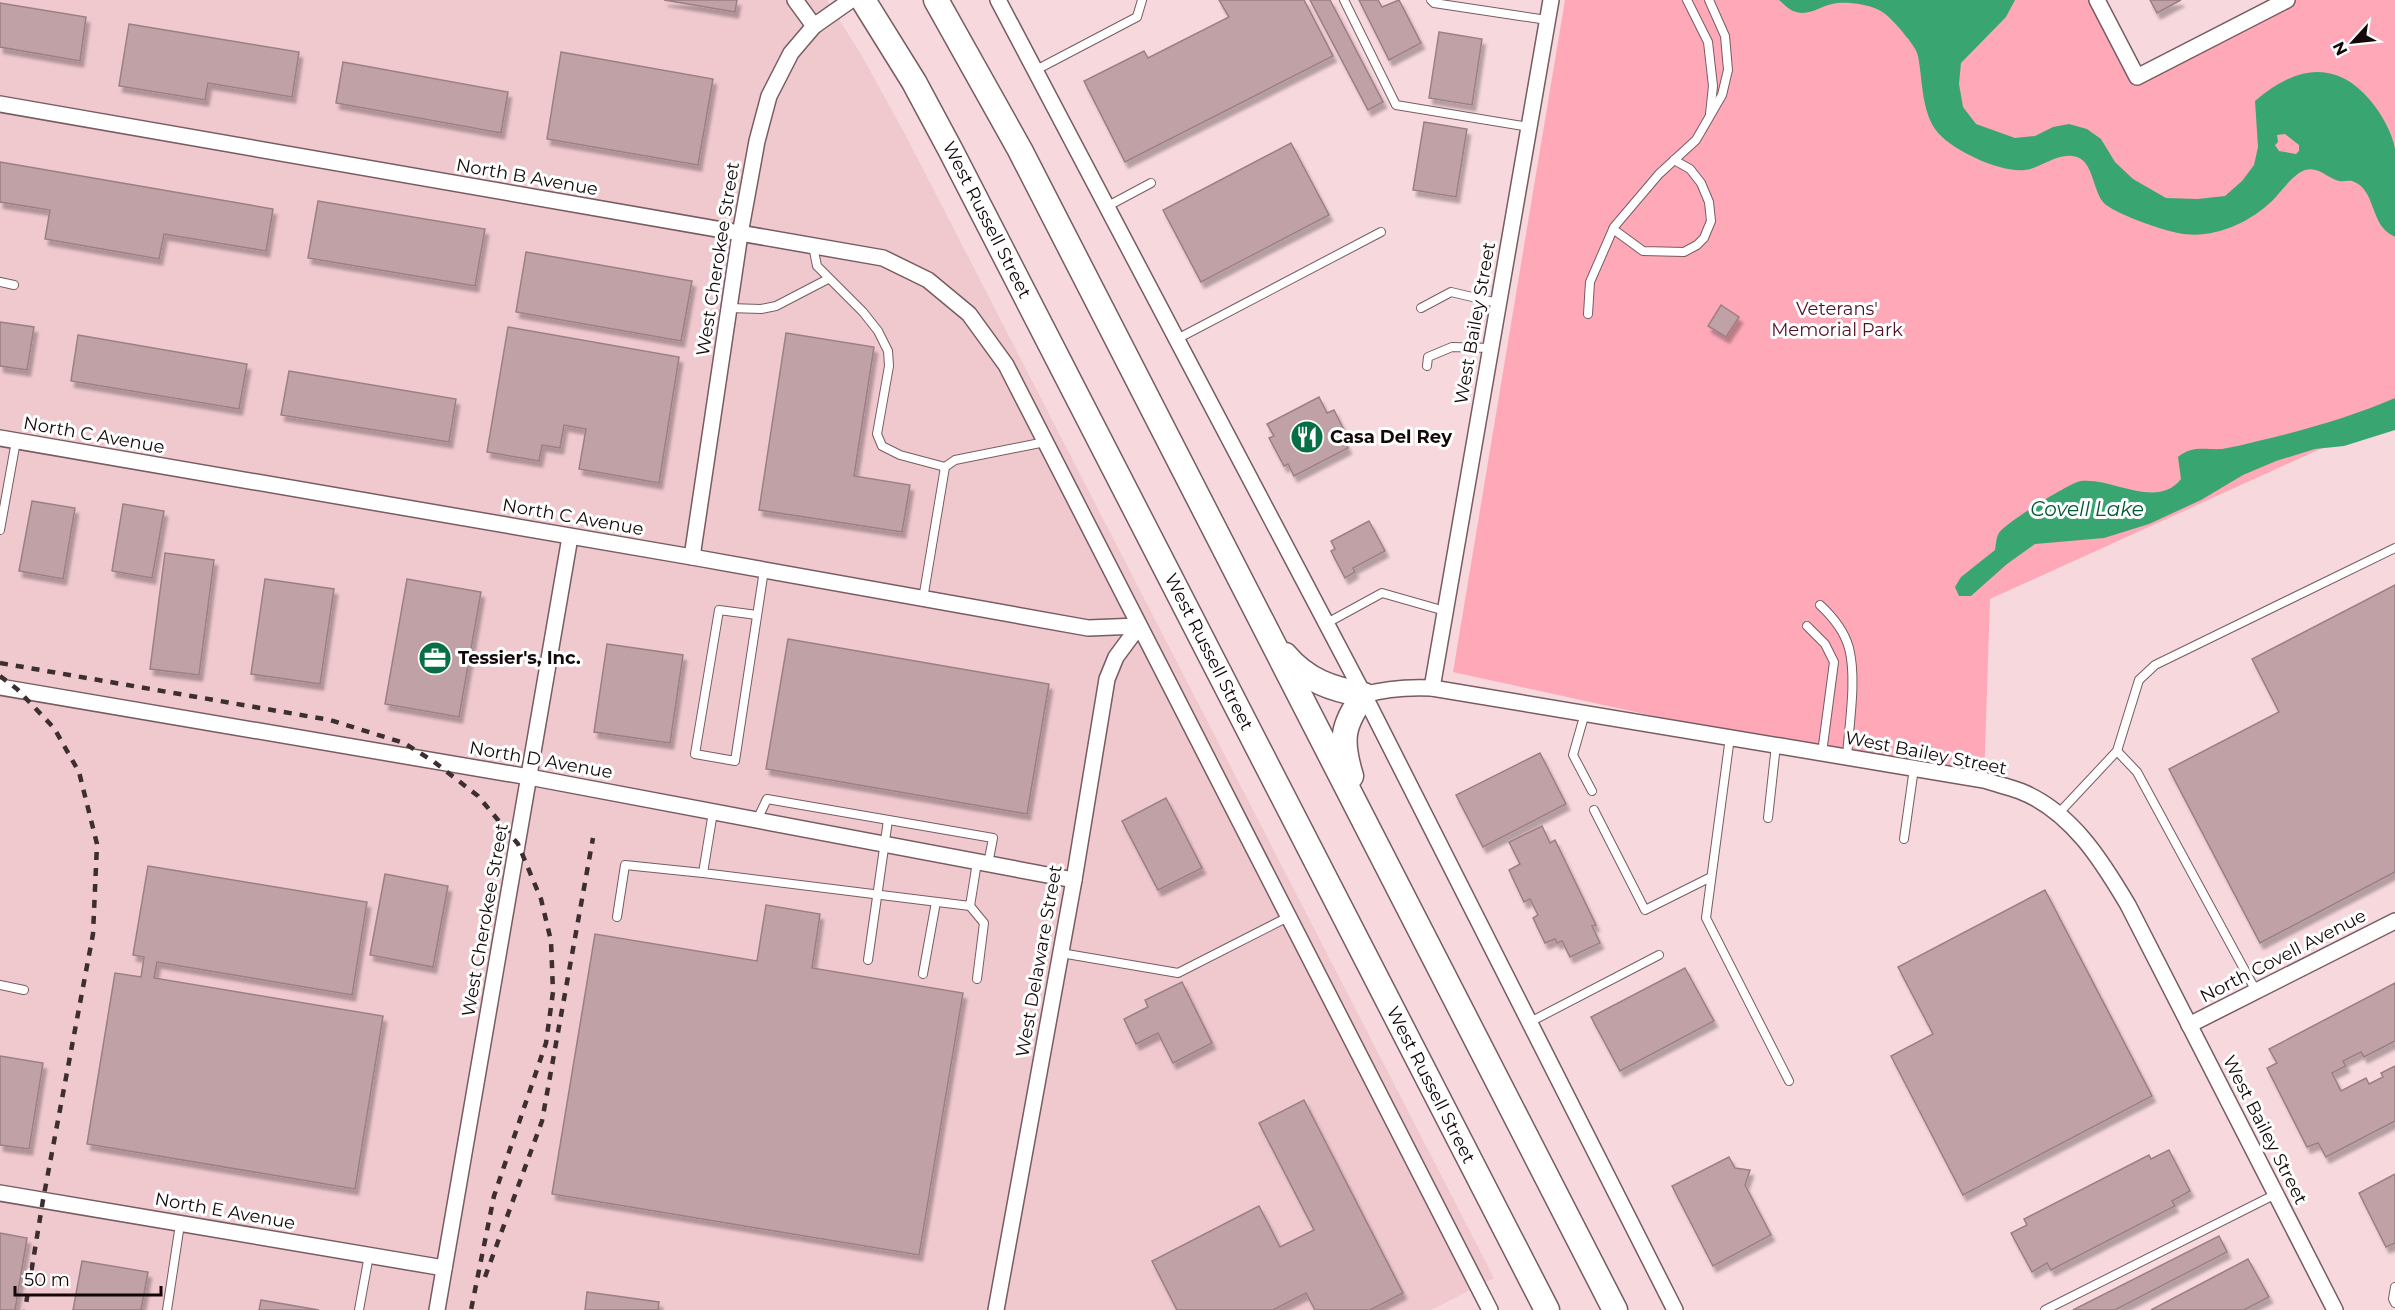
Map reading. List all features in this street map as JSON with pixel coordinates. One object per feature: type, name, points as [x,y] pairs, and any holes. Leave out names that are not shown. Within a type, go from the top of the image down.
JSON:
[{"type":"highway","name":"West Russell Street","points":[[863,0],[914,82],[957,161],[1547,1310]]},
{"type":"highway","points":[[936,0],[1020,150],[1615,1310]]},
{"type":"highway","points":[[1264,626],[1287,657],[1315,681],[1337,690],[1364,694],[1344,727],[1344,743],[1353,781],[1384,859]]},
{"type":"street","points":[[795,0],[814,26]]},
{"type":"street","name":"West Cherokee Street","points":[[692,556],[740,234],[757,141],[769,96],[791,54],[814,26],[851,0]]},
{"type":"street","points":[[998,0],[1364,694],[1675,1310]]},
{"type":"street","name":"West Bailey Street","points":[[1431,688],[1551,0]]},
{"type":"street","points":[[2097,0],[2137,77],[2287,0]]},
{"type":"street","name":"North B Avenue","points":[[0,105],[883,258],[928,280],[969,314],[1006,365],[1045,442]]},
{"type":"street","name":"North C Avenue","points":[[0,438],[692,556],[1088,628],[1139,627]]},
{"type":"street","points":[[1045,442],[1490,1310]]},
{"type":"street","name":"West Cherokee Street","points":[[437,1310],[570,537]]},
{"type":"street","name":"West Delaware Street","points":[[996,1310],[1074,880],[1107,678],[1116,657],[1139,627]]},
{"type":"street","name":"North D Avenue","points":[[0,687],[530,777],[1074,880]]},
{"type":"street","name":"West Bailey Street","points":[[1364,694],[1381,689],[1431,688],[1984,780],[2021,792],[2058,814],[2076,829],[2108,872],[2138,924],[2336,1310]]},
{"type":"street","name":"North Covell Avenue","points":[[2189,1025],[2395,921]]},
{"type":"street","name":"North E Avenue","points":[[0,1193],[444,1268]]},
{"type":"lane","points":[[1036,70],[1137,17],[1142,0]]},
{"type":"lane","points":[[1344,0],[1396,105],[1529,127]]},
{"type":"lane","points":[[1431,0],[1434,3],[1547,20]]},
{"type":"lane","points":[[1687,0],[1708,42],[1713,86],[1710,115]]},
{"type":"lane","points":[[1588,314],[1590,282],[1613,228],[1659,174],[1696,140],[1722,95],[1728,70],[1725,36],[1710,0]]},
{"type":"lane","points":[[1613,228],[1644,251],[1684,252],[1704,238],[1712,221],[1709,202],[1701,183],[1690,169],[1674,160]]},
{"type":"lane","points":[[1107,206],[1151,183]]},
{"type":"lane","points":[[1177,339],[1381,232]]},
{"type":"lane","points":[[813,246],[818,266],[828,279],[863,312],[878,331],[888,351],[889,366],[877,434],[882,446],[900,455],[945,467]]},
{"type":"lane","points":[[729,308],[761,309],[776,306],[828,279]]},
{"type":"lane","points":[[0,282],[15,285]]},
{"type":"lane","points":[[1421,308],[1451,292],[1498,303]]},
{"type":"lane","points":[[1427,366],[1428,357],[1452,347],[1491,348]]},
{"type":"lane","points":[[0,530],[16,441]]},
{"type":"lane","points":[[923,598],[945,467],[955,460],[1045,442]]},
{"type":"lane","points":[[2058,814],[2117,751],[2139,680],[2155,665],[2395,548]]},
{"type":"lane","points":[[757,615],[719,610],[695,754],[735,761],[764,570]]},
{"type":"lane","points":[[1327,623],[1382,593],[1445,611]]},
{"type":"lane","points":[[1820,605],[1835,619],[1849,648],[1851,680],[1847,757]]},
{"type":"lane","points":[[1807,626],[1825,644],[1834,662],[1822,753]]},
{"type":"lane","points":[[1585,713],[1573,755],[1592,791]]},
{"type":"lane","points":[[1730,737],[1706,918],[1789,1081]]},
{"type":"lane","points":[[1768,818],[1776,745]]},
{"type":"lane","points":[[2117,751],[2137,772],[2256,991]]},
{"type":"lane","points":[[1904,839],[1914,768]]},
{"type":"lane","points":[[758,820],[767,799],[993,838],[982,863],[970,906]]},
{"type":"lane","points":[[1594,810],[1645,910],[1711,877]]},
{"type":"lane","points":[[703,873],[713,812]]},
{"type":"lane","points":[[868,960],[888,820]]},
{"type":"lane","points":[[617,917],[625,865],[970,906],[984,923],[977,979]]},
{"type":"lane","points":[[923,974],[936,902]]},
{"type":"lane","points":[[1061,953],[1178,973],[1288,917]]},
{"type":"lane","points":[[1530,1022],[1659,954]]},
{"type":"lane","points":[[0,986],[24,990]]},
{"type":"lane","points":[[2044,1310],[2276,1194]]},
{"type":"lane","points":[[166,1310],[180,1224]]},
{"type":"lane","points":[[359,1310],[369,1256]]},
{"type":"lane","points":[[2395,1287],[2393,1299],[2395,1304]]},
{"type":"shaded area","points":[[0,0],[827,0],[862,56],[906,136],[1494,1278],[1431,1310],[0,1310]]},
{"type":"green space","name":"Veterans' Memorial Park","points":[[1565,0],[2097,0],[2137,77],[2287,0],[2395,0],[2395,415],[1990,599],[1984,780],[1822,753],[1453,672]]},
{"type":"water","points":[[1779,0],[2015,0],[2006,17],[1961,63],[1959,84],[1963,107],[1976,124],[2015,138],[2035,136],[2053,127],[2069,124],[2087,129],[2101,139],[2115,162],[2133,179],[2166,198],[2198,199],[2225,196],[2242,181],[2254,165],[2258,147],[2255,101],[2270,89],[2299,75],[2314,72],[2329,73],[2343,78],[2357,87],[2370,100],[2391,136],[2395,149],[2395,237],[2380,223],[2368,196],[2359,184],[2352,181],[2335,180],[2310,169],[2296,176],[2272,201],[2252,217],[2216,232],[2191,235],[2150,225],[2108,206],[2100,197],[2090,170],[2077,157],[2063,156],[2025,170],[2003,168],[1979,160],[1946,141],[1933,126],[1926,107],[1917,53],[1901,30],[1884,13],[1867,6],[1843,3],[1798,13]],"holes":[[[2285,134],[2299,145],[2299,151],[2296,154],[2279,151],[2275,145],[2278,142],[2277,135]]]},
{"type":"water","name":"Covell Lake","points":[[2395,398],[2395,430],[2344,446],[2315,449],[2276,461],[2243,475],[2201,500],[2149,524],[2104,538],[2035,544],[2007,564],[1971,596],[1959,596],[1955,587],[1961,577],[1995,550],[1998,535],[2004,528],[2075,483],[2093,481],[2134,490],[2160,492],[2171,488],[2181,479],[2178,457],[2183,453],[2199,449],[2222,449],[2293,432],[2345,417]]},
{"type":"building","points":[[664,0],[737,0],[735,12]]},
{"type":"building","points":[[1219,0],[1304,0],[1333,56],[1125,162],[1084,81],[1144,51],[1148,58],[1229,17]]},
{"type":"building","points":[[1310,0],[1330,0],[1383,102],[1368,110]]},
{"type":"building","points":[[1359,0],[1378,0],[1382,7],[1399,0],[1421,43],[1389,60]]},
{"type":"building","points":[[2150,0],[2181,0],[2157,13]]},
{"type":"building","points":[[0,3],[86,17],[80,61],[0,47]]},
{"type":"building","points":[[129,24],[299,52],[292,97],[208,83],[205,100],[119,86]]},
{"type":"building","points":[[1439,32],[1482,39],[1472,105],[1429,98]]},
{"type":"building","points":[[561,52],[713,79],[698,165],[547,139]]},
{"type":"building","points":[[343,62],[508,92],[501,133],[336,103]]},
{"type":"building","points":[[1424,122],[1467,129],[1456,197],[1413,190]]},
{"type":"building","points":[[1291,143],[1329,215],[1201,282],[1163,210]]},
{"type":"building","points":[[0,162],[273,209],[266,251],[164,234],[159,259],[45,239],[50,210],[0,202]]},
{"type":"building","points":[[318,201],[485,229],[475,286],[308,258]]},
{"type":"building","points":[[526,252],[692,281],[681,341],[516,312]]},
{"type":"building","points":[[1721,305],[1739,317],[1726,337],[1708,326]]},
{"type":"building","points":[[0,322],[34,327],[27,370],[0,366]]},
{"type":"building","points":[[508,327],[679,357],[659,483],[579,469],[586,429],[564,425],[560,448],[542,445],[539,461],[487,452]]},
{"type":"building","points":[[786,333],[874,347],[854,476],[910,485],[902,532],[759,510]]},
{"type":"building","points":[[78,335],[247,364],[239,409],[71,381]]},
{"type":"building","points":[[289,371],[456,399],[449,442],[281,415]]},
{"type":"building","name":"Casa Del Rey","points":[[1319,397],[1327,413],[1334,410],[1346,434],[1342,436],[1348,448],[1294,476],[1288,464],[1284,466],[1269,438],[1274,436],[1267,424]]},
{"type":"building","points":[[32,501],[75,508],[63,579],[19,571]]},
{"type":"building","points":[[123,504],[164,511],[152,578],[112,571]]},
{"type":"building","points":[[1369,521],[1385,551],[1353,568],[1355,572],[1345,578],[1331,551],[1335,549],[1331,541]]},
{"type":"building","points":[[165,553],[214,560],[199,675],[150,669]]},
{"type":"building","points":[[265,579],[334,589],[320,684],[251,674]]},
{"type":"building","points":[[407,579],[481,592],[459,717],[385,704]]},
{"type":"building","points":[[2395,585],[2395,872],[2260,943],[2169,769],[2279,712],[2252,659]]},
{"type":"building","points":[[788,639],[1049,684],[1027,814],[766,769]]},
{"type":"building","points":[[607,644],[683,655],[670,743],[594,732]]},
{"type":"building","points":[[1540,753],[1566,804],[1483,847],[1456,795]]},
{"type":"building","points":[[1166,798],[1202,868],[1158,890],[1122,821]]},
{"type":"building","points":[[1542,826],[1550,843],[1555,840],[1596,925],[1592,926],[1600,943],[1570,957],[1562,941],[1557,943],[1555,939],[1545,943],[1533,918],[1538,915],[1530,899],[1524,902],[1509,870],[1520,864],[1509,842]]},
{"type":"building","points":[[148,866],[367,902],[352,995],[157,962],[154,978],[383,1016],[355,1189],[87,1144],[115,973],[141,977],[144,957],[133,955]]},
{"type":"building","points":[[385,874],[448,886],[433,967],[370,955]]},
{"type":"building","points":[[2045,890],[2152,1096],[1963,1195],[1891,1056],[1933,1034],[1898,967]]},
{"type":"building","points":[[766,905],[820,914],[812,968],[963,993],[919,1255],[552,1194],[595,934],[757,961]]},
{"type":"building","points":[[1685,968],[1714,1021],[1620,1071],[1591,1017]]},
{"type":"building","points":[[1182,982],[1212,1043],[1173,1063],[1158,1033],[1136,1044],[1124,1019],[1148,1007],[1145,1000]]},
{"type":"building","points":[[2395,983],[2395,1041],[2364,1057],[2361,1052],[2343,1061],[2346,1066],[2332,1073],[2341,1091],[2366,1078],[2369,1084],[2383,1077],[2381,1073],[2395,1066],[2395,1121],[2326,1157],[2318,1143],[2307,1147],[2267,1068],[2277,1063],[2269,1049]]},
{"type":"building","points":[[0,1056],[43,1063],[29,1149],[0,1145]]},
{"type":"building","points":[[1304,1100],[1403,1293],[1370,1310],[1315,1310],[1306,1293],[1273,1310],[1177,1310],[1152,1261],[1259,1206],[1280,1247],[1314,1230],[1259,1123]]},
{"type":"building","points":[[2169,1150],[2190,1191],[2172,1201],[2175,1206],[2051,1270],[2047,1263],[2032,1272],[2011,1233],[2027,1225],[2024,1219],[2149,1155],[2151,1159]]},
{"type":"building","points":[[1729,1157],[1735,1168],[1750,1170],[1745,1185],[1771,1235],[1713,1266],[1672,1186]]},
{"type":"building","points":[[2395,1174],[2395,1243],[2386,1247],[2359,1193]]},
{"type":"building","points":[[0,1233],[27,1238],[15,1310],[0,1310]]},
{"type":"building","points":[[2219,1236],[2227,1252],[2115,1310],[2073,1310]]},
{"type":"building","points":[[2248,1259],[2269,1297],[2244,1310],[2151,1310]]},
{"type":"building","points":[[82,1261],[148,1272],[141,1310],[73,1310]]},
{"type":"building","points":[[587,1292],[659,1302],[658,1310],[585,1310]]},
{"type":"building","points":[[261,1300],[319,1310],[259,1310]]},
{"type":"railway","points":[[0,663],[330,720],[404,743],[433,761],[478,796],[518,844],[541,899],[551,941],[553,992],[546,1043],[494,1196],[471,1310]]},
{"type":"railway","points":[[0,676],[17,689],[54,728],[79,772],[97,844],[93,934],[43,1200],[25,1310]]},
{"type":"railway","points":[[485,1277],[542,1121],[593,838]]},
{"type":"place","name":"Casa Del Rey","points":[[1307,437]]},
{"type":"place","name":"Tessier's, Inc.","points":[[435,658]]}]
